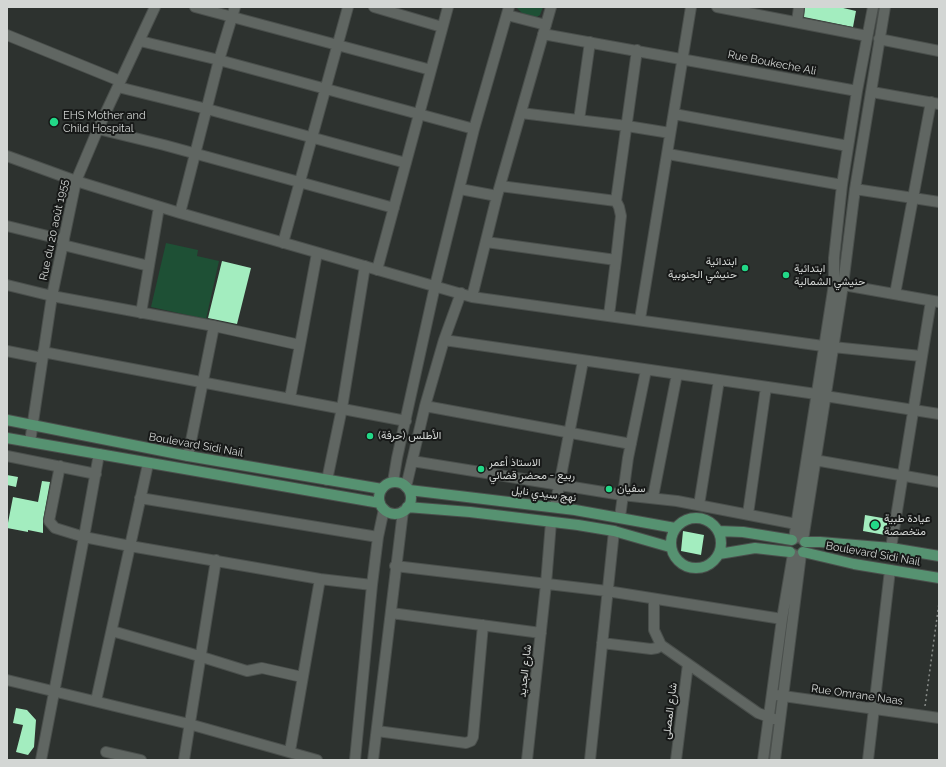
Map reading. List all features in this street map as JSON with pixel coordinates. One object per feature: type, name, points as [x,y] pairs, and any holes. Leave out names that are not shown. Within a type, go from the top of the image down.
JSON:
[{"type":"main road","name":"Boulevard Sidi Nail","points":[[7,420],[188,456],[382,489]]},
{"type":"main road","points":[[7,438],[382,506],[391,513],[405,509],[470,512],[614,531],[670,547]]},
{"type":"main road","points":[[382,506],[382,489],[389,483],[393,482],[407,488],[410,499],[405,509]]},
{"type":"main road","name":"نهج سيدي نايل","points":[[407,488],[555,507],[620,517],[675,528]]},
{"type":"main road","points":[[698,518],[706,520],[718,531],[721,539],[719,554],[708,566],[692,569],[678,562],[670,547],[670,540],[675,528],[681,522],[698,518]]},
{"type":"main road","points":[[718,531],[743,532],[798,547]]},
{"type":"main road","name":"Boulevard Sidi Nail","points":[[798,547],[820,542],[891,548],[939,556]]},
{"type":"main road","name":"Boulevard Sidi Nail","points":[[798,547],[841,561],[939,578]]},
{"type":"main road","points":[[719,554],[755,548],[798,547]]},
{"type":"street","name":"Rue du 20 août 1955","points":[[30,442],[52,296],[76,181],[98,129],[155,7]]},
{"type":"street","points":[[195,7],[431,70]]},
{"type":"street","points":[[180,213],[219,60],[235,7]]},
{"type":"street","points":[[283,243],[348,7]]},
{"type":"street","points":[[374,7],[442,27]]},
{"type":"street","points":[[377,270],[448,7]]},
{"type":"street","points":[[472,297],[497,196],[550,7]]},
{"type":"street","points":[[640,319],[691,7]]},
{"type":"street","points":[[717,7],[743,9],[797,22],[867,36]]},
{"type":"street","points":[[797,22],[799,7]]},
{"type":"street","points":[[838,284],[834,258],[842,185],[857,91],[873,7]]},
{"type":"street","points":[[775,760],[798,547],[810,459],[885,7]]},
{"type":"street","points":[[393,482],[435,286],[474,129],[508,11]]},
{"type":"street","name":"Rue Boukeche Ali","points":[[508,11],[545,29],[590,42],[857,91]]},
{"type":"street","points":[[7,35],[119,84],[406,163]]},
{"type":"street","points":[[879,40],[939,51]]},
{"type":"street","points":[[140,41],[219,60],[474,129]]},
{"type":"street","points":[[579,120],[590,42]]},
{"type":"street","points":[[609,315],[621,216],[620,208],[616,201],[637,50]]},
{"type":"street","points":[[872,92],[935,103],[913,198],[895,294]]},
{"type":"street","points":[[521,113],[627,126],[670,133]]},
{"type":"street","points":[[674,114],[848,146]]},
{"type":"street","points":[[98,129],[195,153],[394,208]]},
{"type":"street","points":[[668,154],[842,185]]},
{"type":"street","points":[[7,156],[76,181],[160,207],[472,297],[640,319],[828,347],[921,356]]},
{"type":"street","points":[[500,186],[616,201]]},
{"type":"street","points":[[460,189],[497,196]]},
{"type":"street","points":[[855,189],[939,202]]},
{"type":"street","points":[[141,313],[160,207]]},
{"type":"street","points":[[7,226],[149,266]]},
{"type":"street","points":[[486,242],[616,260]]},
{"type":"street","points":[[290,398],[317,253]]},
{"type":"street","points":[[327,480],[342,408],[365,266]]},
{"type":"street","points":[[838,284],[935,302],[921,356],[891,548]]},
{"type":"street","points":[[7,285],[52,296],[214,326],[300,345]]},
{"type":"street","points":[[407,488],[425,406],[444,340],[461,293]]},
{"type":"street","points":[[188,456],[214,326]]},
{"type":"street","points":[[444,340],[939,414]]},
{"type":"street","points":[[7,351],[43,355],[203,382],[406,421]]},
{"type":"street","points":[[555,507],[583,361]]},
{"type":"street","points":[[620,517],[622,495],[631,444],[646,370]]},
{"type":"street","points":[[653,497],[678,374]]},
{"type":"street","points":[[699,505],[719,380]]},
{"type":"street","points":[[748,514],[766,387]]},
{"type":"street","points":[[425,406],[631,444]]},
{"type":"street","points":[[41,760],[99,454]]},
{"type":"street","points":[[7,456],[96,474]]},
{"type":"street","points":[[810,459],[903,474],[939,482]]},
{"type":"street","points":[[763,760],[782,619],[798,547],[796,524],[810,459]]},
{"type":"street","points":[[412,461],[622,495],[653,497],[796,524]]},
{"type":"street","points":[[96,701],[148,464]]},
{"type":"street","points":[[60,466],[49,521],[55,528],[84,537],[130,546],[320,579],[372,585]]},
{"type":"street","points":[[140,498],[378,537]]},
{"type":"street","points":[[355,760],[372,585],[382,506]]},
{"type":"street","points":[[373,760],[391,613],[395,566],[405,509]]},
{"type":"street","name":"شارع الجديد","points":[[527,760],[546,584],[551,522]]},
{"type":"street","points":[[590,760],[614,531]]},
{"type":"street","points":[[184,760],[216,560]]},
{"type":"street","points":[[395,566],[607,591],[654,600],[782,619]]},
{"type":"street","points":[[868,760],[890,570]]},
{"type":"street","points":[[290,751],[320,579]]},
{"type":"street","points":[[654,600],[654,630],[661,645],[768,718],[780,720]]},
{"type":"street","points":[[391,613],[541,633]]},
{"type":"street","points":[[377,731],[466,743],[471,742],[473,737],[483,625]]},
{"type":"street","points":[[112,631],[246,671],[262,668],[302,677]]},
{"type":"street","points":[[602,643],[652,649],[661,645]]},
{"type":"street","name":"شارع المصلى","points":[[676,760],[688,664]]},
{"type":"street","points":[[7,680],[189,724],[290,751],[317,760]]},
{"type":"street","name":"Rue Omrane Naas","points":[[772,694],[874,710],[939,718]]},
{"type":"street","points":[[106,752],[141,760]]},
{"type":"path","points":[[924,716],[939,603]]},
{"type":"green space","points":[[516,7],[543,7],[540,15],[535,18],[523,14]]},
{"type":"green space","points":[[166,243],[198,250],[197,256],[219,261],[206,319],[151,307]]},
{"type":"building","points":[[805,7],[839,7],[856,11],[853,27],[804,17]]},
{"type":"building","points":[[222,261],[251,268],[237,324],[208,318]]},
{"type":"building","points":[[7,475],[18,477],[16,487],[7,485]]},
{"type":"building","points":[[42,481],[50,482],[43,520],[43,533],[7,528],[13,497],[38,502]]},
{"type":"building","name":"عيادة طبية متخصصة","points":[[865,515],[888,519],[885,535],[863,531]]},
{"type":"building","points":[[683,531],[704,535],[701,555],[681,551]]},
{"type":"building","points":[[16,708],[27,710],[36,720],[34,747],[28,755],[16,752],[23,725],[13,723]]},
{"type":"place","name":"EHS Mother and Child Hospital","points":[[54,122]]},
{"type":"place","name":"ابتدائية حنيشي الجنوبية","points":[[745,268]]},
{"type":"place","name":"ابتدائية حنيشي الشمالية","points":[[786,275]]},
{"type":"place","name":"الأطلس (حرفة)","points":[[370,436]]},
{"type":"place","name":"الاستاذ أعمر ربيع - محضر قضائي","points":[[481,469]]},
{"type":"place","name":"سفيان","points":[[609,489]]},
{"type":"place","name":"عيادة طبية متخصصة","points":[[875,525]]}]
